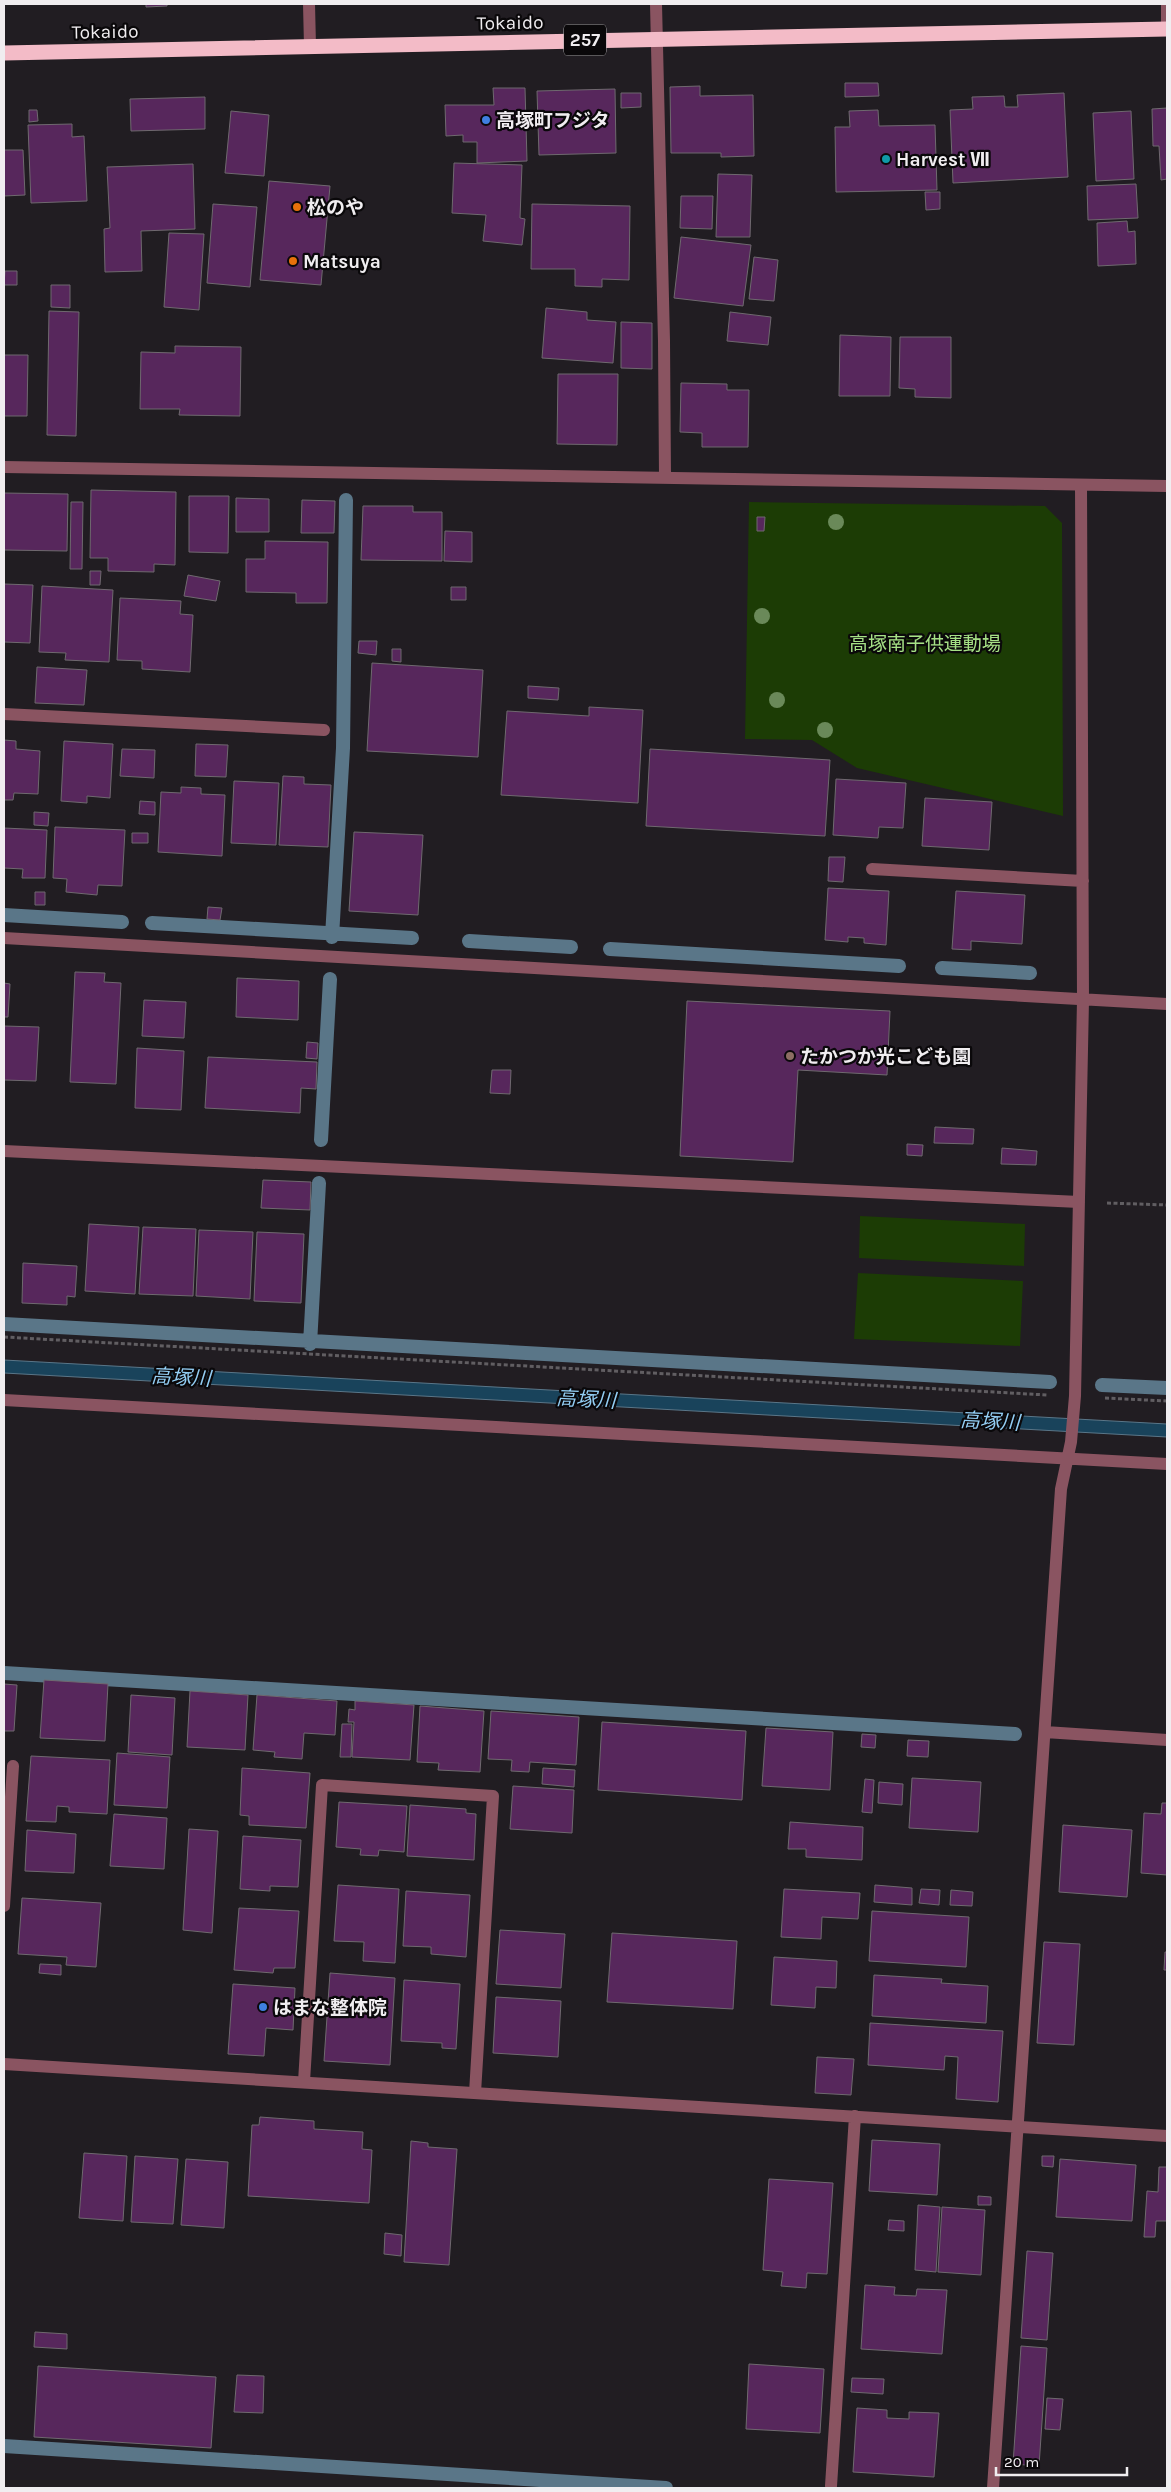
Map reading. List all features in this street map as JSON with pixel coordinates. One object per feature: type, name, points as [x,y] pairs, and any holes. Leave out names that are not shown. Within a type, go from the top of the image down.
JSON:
[{"type":"highway","name":"Tokaido","points":[[4,53],[1167,29]]},
{"type":"street","points":[[309,4],[310,46]]},
{"type":"street","points":[[656,4],[664,477]]},
{"type":"street","points":[[1166,4],[1167,29]]},
{"type":"street","points":[[4,467],[1167,486]]},
{"type":"street","points":[[993,2488],[1061,1489],[1071,1442],[1076,1396],[1083,1000],[1082,485]]},
{"type":"street","points":[[4,714],[324,730]]},
{"type":"street","points":[[872,869],[1083,881]]},
{"type":"street","points":[[4,938],[1167,1004]]},
{"type":"street","points":[[4,1150],[1079,1202]]},
{"type":"street","points":[[4,1400],[1167,1464]]},
{"type":"street","points":[[1045,1732],[1167,1740]]},
{"type":"street","points":[[4,1906],[13,1766]]},
{"type":"street","points":[[304,2082],[322,1785],[493,1796],[475,2093]]},
{"type":"street","points":[[4,2064],[1167,2136]]},
{"type":"street","points":[[831,2486],[855,2116]]},
{"type":"path","points":[[1079,1202],[1167,1205]]},
{"type":"path","points":[[4,1337],[1167,1402]]},
{"type":"green space","name":"高塚南子供運動場","points":[[749,502],[1045,506],[1062,523],[1063,816],[857,768],[812,740],[745,739]]},
{"type":"green space","points":[[860,1216],[1025,1224],[1024,1266],[859,1258]]},
{"type":"green space","points":[[858,1273],[1023,1281],[1020,1346],[854,1339]]},
{"type":"water","name":"高塚川","points":[[4,1360],[1167,1424],[1167,1437],[4,1373]]},
{"type":"building","points":[[146,4],[167,4],[167,6],[146,7]]},
{"type":"building","points":[[845,83],[878,83],[879,96],[845,97]]},
{"type":"building","points":[[700,86],[700,96],[753,95],[754,156],[721,157],[721,153],[671,153],[670,87]]},
{"type":"building","name":"高塚町フジタ","points":[[493,88],[525,88],[527,161],[477,163],[477,142],[463,142],[463,135],[446,136],[445,105],[494,105]]},
{"type":"building","points":[[615,89],[616,153],[539,155],[537,91]]},
{"type":"building","points":[[621,93],[641,93],[641,107],[621,108]]},
{"type":"building","points":[[1064,93],[1068,177],[953,183],[950,110],[973,109],[972,97],[1004,96],[1005,107],[1018,107],[1017,95]]},
{"type":"building","points":[[205,97],[205,129],[131,131],[130,99]]},
{"type":"building","points":[[1167,108],[1167,179],[1161,180],[1159,146],[1153,146],[1152,109]]},
{"type":"building","points":[[29,110],[37,110],[38,121],[29,122]]},
{"type":"building","name":"Harvest Ⅶ","points":[[878,110],[879,126],[935,125],[937,190],[836,192],[835,127],[850,127],[849,111]]},
{"type":"building","points":[[231,111],[269,115],[264,176],[225,173]]},
{"type":"building","points":[[1131,111],[1134,179],[1096,181],[1093,113]]},
{"type":"building","points":[[72,124],[72,137],[84,136],[87,201],[31,203],[28,125]]},
{"type":"building","points":[[4,150],[23,150],[25,195],[4,196]]},
{"type":"building","points":[[454,163],[522,165],[520,218],[525,219],[522,245],[483,241],[486,215],[452,213]]},
{"type":"building","points":[[193,164],[195,229],[141,231],[142,271],[105,272],[104,229],[110,228],[107,167]]},
{"type":"building","points":[[718,174],[752,175],[750,237],[716,237]]},
{"type":"building","points":[[269,181],[330,186],[321,285],[260,280]]},
{"type":"building","points":[[1136,184],[1138,218],[1088,220],[1087,186]]},
{"type":"building","points":[[925,192],[940,192],[940,209],[926,210]]},
{"type":"building","points":[[681,196],[713,196],[712,229],[680,228]]},
{"type":"building","points":[[213,204],[257,207],[250,287],[207,283]]},
{"type":"building","points":[[532,204],[630,206],[629,280],[602,279],[602,287],[575,286],[575,269],[531,269]]},
{"type":"building","points":[[1127,221],[1128,232],[1135,231],[1136,264],[1098,266],[1097,223]]},
{"type":"building","points":[[169,233],[204,234],[199,310],[164,307]]},
{"type":"building","points":[[681,237],[751,245],[743,306],[674,298]]},
{"type":"building","points":[[754,257],[778,260],[774,301],[749,299]]},
{"type":"building","points":[[5,271],[17,271],[17,285],[4,285]]},
{"type":"building","points":[[51,285],[70,285],[70,308],[51,307]]},
{"type":"building","points":[[546,308],[587,312],[587,320],[616,322],[613,363],[542,358]]},
{"type":"building","points":[[49,311],[79,312],[76,436],[47,435]]},
{"type":"building","points":[[730,312],[771,317],[768,345],[727,341]]},
{"type":"building","points":[[621,322],[652,323],[652,369],[621,368]]},
{"type":"building","points":[[840,335],[891,337],[890,396],[839,396]]},
{"type":"building","points":[[900,337],[951,337],[951,398],[915,397],[915,389],[899,388]]},
{"type":"building","points":[[175,346],[241,347],[240,416],[179,415],[180,409],[140,409],[141,352],[175,353]]},
{"type":"building","points":[[4,355],[28,355],[27,416],[4,416]]},
{"type":"building","points":[[558,374],[618,374],[617,445],[557,444]]},
{"type":"building","points":[[681,383],[727,384],[727,390],[749,390],[748,447],[702,447],[702,433],[680,432]]},
{"type":"building","points":[[91,490],[176,492],[175,565],[154,564],[154,572],[108,571],[108,558],[90,558]]},
{"type":"building","points":[[4,493],[68,494],[67,551],[4,550]]},
{"type":"building","points":[[189,496],[229,496],[228,553],[189,552]]},
{"type":"building","points":[[236,498],[269,499],[269,532],[236,532]]},
{"type":"building","points":[[302,500],[335,501],[334,533],[301,533]]},
{"type":"building","points":[[71,502],[83,502],[82,569],[70,569]]},
{"type":"building","points":[[363,506],[413,506],[413,512],[442,512],[442,561],[361,560]]},
{"type":"building","points":[[757,517],[765,517],[764,531],[757,531]]},
{"type":"building","points":[[445,531],[472,532],[472,562],[444,561]]},
{"type":"building","points":[[265,541],[328,542],[327,603],[296,603],[296,593],[246,592],[246,559],[265,559]]},
{"type":"building","points":[[90,571],[101,571],[100,585],[90,585]]},
{"type":"building","points":[[188,575],[220,581],[216,601],[184,596]]},
{"type":"building","points":[[4,584],[33,585],[30,643],[4,642]]},
{"type":"building","points":[[42,586],[113,590],[109,662],[65,660],[66,653],[39,652]]},
{"type":"building","points":[[451,587],[466,587],[466,600],[451,600]]},
{"type":"building","points":[[120,598],[181,601],[180,614],[193,615],[190,672],[142,669],[142,661],[117,660]]},
{"type":"building","points":[[359,641],[377,641],[376,655],[358,653]]},
{"type":"building","points":[[392,649],[401,649],[401,662],[392,661]]},
{"type":"building","points":[[372,663],[483,670],[478,757],[367,751]]},
{"type":"building","points":[[37,667],[87,670],[84,705],[35,703]]},
{"type":"building","points":[[528,686],[559,688],[558,700],[528,698]]},
{"type":"building","points":[[589,707],[643,710],[638,803],[501,795],[507,711],[589,716]]},
{"type":"building","points":[[4,740],[16,741],[16,749],[40,751],[38,794],[14,793],[13,800],[4,800]]},
{"type":"building","points":[[64,741],[113,744],[110,798],[87,796],[87,803],[61,801]]},
{"type":"building","points":[[196,744],[228,745],[226,777],[195,776]]},
{"type":"building","points":[[122,749],[155,750],[154,778],[120,776]]},
{"type":"building","points":[[650,749],[830,760],[825,836],[646,826]]},
{"type":"building","points":[[283,776],[304,777],[304,784],[331,785],[328,847],[279,845]]},
{"type":"building","points":[[836,779],[906,783],[903,828],[879,827],[878,838],[833,835]]},
{"type":"building","points":[[234,781],[279,783],[276,845],[231,843]]},
{"type":"building","points":[[181,787],[201,788],[201,794],[225,795],[222,856],[158,852],[161,792],[181,793]]},
{"type":"building","points":[[925,798],[992,802],[989,850],[922,846]]},
{"type":"building","points":[[140,801],[155,802],[155,815],[139,814]]},
{"type":"building","points":[[34,812],[49,813],[48,826],[34,825]]},
{"type":"building","points":[[55,827],[125,830],[122,886],[98,885],[97,895],[66,892],[67,879],[53,878]]},
{"type":"building","points":[[4,828],[47,830],[45,878],[22,878],[23,869],[4,868]]},
{"type":"building","points":[[354,832],[423,835],[418,915],[349,911]]},
{"type":"building","points":[[132,833],[148,833],[148,843],[132,843]]},
{"type":"building","points":[[829,857],[845,857],[843,882],[828,881]]},
{"type":"building","points":[[828,888],[889,891],[886,945],[864,943],[864,938],[848,937],[848,942],[825,940]]},
{"type":"building","points":[[956,891],[1025,895],[1022,944],[971,941],[971,950],[952,949]]},
{"type":"building","points":[[35,892],[45,892],[45,905],[35,905]]},
{"type":"building","points":[[208,907],[222,908],[220,920],[207,919]]},
{"type":"building","points":[[75,972],[105,973],[104,982],[121,983],[116,1084],[70,1082]]},
{"type":"building","points":[[237,978],[299,981],[298,1020],[236,1017]]},
{"type":"building","points":[[4,983],[10,984],[8,1017],[4,1017]]},
{"type":"building","points":[[144,1000],[186,1002],[184,1038],[142,1036]]},
{"type":"building","points":[[687,1001],[890,1011],[887,1075],[798,1070],[793,1162],[680,1156]]},
{"type":"building","points":[[4,1026],[39,1027],[36,1081],[4,1080]]},
{"type":"building","points":[[307,1042],[318,1043],[317,1059],[306,1058]]},
{"type":"building","points":[[137,1048],[184,1051],[181,1110],[135,1108]]},
{"type":"building","points":[[208,1057],[317,1062],[316,1089],[301,1088],[300,1113],[205,1108]]},
{"type":"building","points":[[492,1070],[511,1070],[510,1094],[490,1093]]},
{"type":"building","points":[[935,1127],[974,1129],[973,1144],[934,1143]]},
{"type":"building","points":[[907,1144],[923,1145],[922,1156],[907,1155]]},
{"type":"building","points":[[1002,1148],[1037,1151],[1036,1165],[1001,1164]]},
{"type":"building","points":[[263,1180],[311,1182],[310,1210],[261,1208]]},
{"type":"building","points":[[89,1224],[139,1227],[135,1294],[85,1291]]},
{"type":"building","points":[[143,1227],[196,1229],[193,1296],[139,1294]]},
{"type":"building","points":[[199,1230],[253,1232],[250,1299],[196,1296]]},
{"type":"building","points":[[257,1232],[304,1234],[301,1303],[254,1301]]},
{"type":"building","points":[[23,1263],[77,1266],[75,1297],[67,1296],[67,1305],[22,1303]]},
{"type":"building","points":[[44,1680],[108,1684],[105,1741],[40,1738]]},
{"type":"building","points":[[4,1684],[17,1685],[14,1731],[4,1731]]},
{"type":"building","points":[[190,1691],[248,1695],[245,1750],[187,1747]]},
{"type":"building","points":[[131,1695],[175,1698],[172,1755],[128,1752]]},
{"type":"building","points":[[257,1695],[337,1701],[335,1735],[304,1733],[302,1759],[274,1757],[275,1752],[253,1750]]},
{"type":"building","points":[[355,1701],[414,1705],[410,1760],[352,1757],[354,1722],[348,1722],[349,1709],[355,1710]]},
{"type":"building","points":[[420,1706],[484,1711],[480,1772],[438,1770],[439,1763],[417,1762]]},
{"type":"building","points":[[491,1711],[579,1717],[576,1765],[530,1762],[529,1772],[511,1771],[512,1760],[488,1759]]},
{"type":"building","points":[[602,1722],[746,1731],[742,1800],[598,1790]]},
{"type":"building","points":[[342,1724],[352,1724],[351,1757],[340,1757]]},
{"type":"building","points":[[766,1728],[833,1732],[830,1790],[762,1786]]},
{"type":"building","points":[[862,1734],[876,1735],[875,1748],[861,1747]]},
{"type":"building","points":[[908,1740],[929,1741],[928,1757],[907,1756]]},
{"type":"building","points":[[117,1753],[170,1757],[167,1808],[114,1805]]},
{"type":"building","points":[[31,1756],[110,1760],[107,1814],[69,1812],[69,1807],[57,1806],[56,1822],[26,1821]]},
{"type":"building","points":[[242,1768],[310,1773],[306,1828],[249,1825],[249,1816],[240,1815]]},
{"type":"building","points":[[543,1768],[575,1770],[574,1787],[542,1784]]},
{"type":"building","points":[[912,1778],[981,1782],[978,1832],[909,1828]]},
{"type":"building","points":[[865,1779],[874,1780],[872,1813],[862,1812]]},
{"type":"building","points":[[879,1782],[903,1784],[902,1805],[878,1803]]},
{"type":"building","points":[[513,1786],[574,1790],[572,1833],[510,1829]]},
{"type":"building","points":[[339,1802],[407,1806],[404,1852],[379,1850],[378,1856],[360,1855],[361,1849],[336,1847]]},
{"type":"building","points":[[1162,1803],[1167,1803],[1167,1875],[1141,1873],[1144,1813],[1161,1814]]},
{"type":"building","points":[[410,1805],[466,1809],[466,1813],[476,1814],[474,1860],[407,1856]]},
{"type":"building","points":[[114,1814],[167,1818],[164,1869],[110,1866]]},
{"type":"building","points":[[790,1822],[863,1827],[862,1860],[806,1857],[806,1849],[788,1849]]},
{"type":"building","points":[[1063,1825],[1132,1830],[1127,1897],[1059,1892]]},
{"type":"building","points":[[189,1829],[218,1831],[212,1933],[183,1930]]},
{"type":"building","points":[[27,1830],[76,1834],[74,1873],[25,1871]]},
{"type":"building","points":[[243,1836],[301,1840],[298,1887],[270,1886],[270,1891],[240,1889]]},
{"type":"building","points":[[338,1885],[399,1889],[395,1963],[363,1961],[364,1942],[334,1941]]},
{"type":"building","points":[[875,1885],[912,1888],[912,1905],[874,1902]]},
{"type":"building","points":[[784,1889],[860,1893],[858,1919],[822,1917],[821,1939],[781,1937]]},
{"type":"building","points":[[921,1889],[940,1890],[939,1905],[919,1903]]},
{"type":"building","points":[[951,1890],[973,1892],[972,1906],[950,1905]]},
{"type":"building","points":[[406,1891],[470,1895],[466,1957],[431,1954],[431,1947],[403,1946]]},
{"type":"building","points":[[22,1898],[101,1903],[96,1967],[66,1965],[67,1957],[18,1954]]},
{"type":"building","points":[[239,1908],[299,1911],[295,1968],[274,1968],[273,1973],[234,1970]]},
{"type":"building","points":[[872,1911],[969,1917],[966,1967],[869,1961]]},
{"type":"building","points":[[500,1930],[565,1934],[561,1988],[496,1984]]},
{"type":"building","points":[[612,1933],[737,1941],[733,2009],[607,2002]]},
{"type":"building","points":[[1044,1942],[1080,1944],[1074,2045],[1037,2043]]},
{"type":"building","points":[[1165,1952],[1167,1952],[1167,1970],[1164,1970]]},
{"type":"building","points":[[774,1957],[837,1961],[836,1988],[816,1987],[815,2008],[771,2005]]},
{"type":"building","points":[[40,1964],[61,1965],[61,1975],[39,1973]]},
{"type":"building","points":[[330,1973],[395,1978],[390,2065],[324,2061]]},
{"type":"building","points":[[874,1975],[942,1979],[941,1983],[988,1986],[986,2023],[872,2016]]},
{"type":"building","points":[[404,1980],[460,1984],[456,2049],[442,2048],[442,2043],[401,2041]]},
{"type":"building","points":[[233,1984],[295,1988],[293,2030],[266,2028],[264,2056],[228,2054]]},
{"type":"building","points":[[496,1997],[561,2001],[558,2057],[493,2053]]},
{"type":"building","points":[[870,2023],[1003,2031],[998,2102],[956,2099],[958,2057],[945,2056],[944,2070],[868,2065]]},
{"type":"building","points":[[817,2057],[854,2059],[851,2095],[815,2093]]},
{"type":"building","points":[[260,2117],[314,2121],[314,2129],[363,2132],[362,2149],[372,2150],[369,2203],[248,2196],[252,2125],[259,2125]]},
{"type":"building","points":[[872,2140],[940,2144],[937,2195],[869,2191]]},
{"type":"building","points":[[411,2141],[428,2143],[428,2147],[457,2149],[449,2265],[404,2262]]},
{"type":"building","points":[[84,2153],[127,2156],[123,2221],[79,2218]]},
{"type":"building","points":[[135,2156],[178,2159],[173,2224],[131,2222]]},
{"type":"building","points":[[1042,2156],[1054,2156],[1053,2167],[1042,2166]]},
{"type":"building","points":[[186,2159],[228,2162],[224,2228],[181,2225]]},
{"type":"building","points":[[1060,2159],[1136,2165],[1132,2221],[1056,2217]]},
{"type":"building","points":[[1159,2167],[1167,2167],[1167,2221],[1156,2221],[1155,2237],[1144,2237],[1147,2191],[1158,2192]]},
{"type":"building","points":[[769,2179],[833,2183],[827,2274],[807,2273],[806,2288],[781,2286],[783,2272],[763,2270]]},
{"type":"building","points":[[978,2196],[991,2197],[991,2205],[978,2205]]},
{"type":"building","points":[[918,2205],[940,2207],[936,2272],[915,2270]]},
{"type":"building","points":[[942,2207],[985,2210],[981,2275],[938,2272]]},
{"type":"building","points":[[889,2220],[904,2221],[904,2231],[888,2230]]},
{"type":"building","points":[[385,2233],[402,2235],[401,2256],[384,2254]]},
{"type":"building","points":[[1027,2251],[1053,2253],[1047,2340],[1021,2338]]},
{"type":"building","points":[[865,2285],[895,2287],[894,2295],[916,2296],[917,2289],[947,2290],[942,2354],[861,2349]]},
{"type":"building","points":[[35,2332],[67,2334],[67,2349],[34,2347]]},
{"type":"building","points":[[1021,2346],[1047,2348],[1039,2466],[1013,2464]]},
{"type":"building","points":[[749,2364],[824,2369],[820,2433],[746,2429]]},
{"type":"building","points":[[38,2366],[216,2377],[211,2448],[34,2437]]},
{"type":"building","points":[[237,2375],[264,2376],[263,2413],[234,2412]]},
{"type":"building","points":[[852,2378],[884,2379],[883,2394],[851,2392]]},
{"type":"building","points":[[1047,2398],[1063,2399],[1060,2430],[1045,2429]]},
{"type":"building","points":[[857,2408],[887,2410],[887,2418],[909,2419],[909,2412],[939,2413],[934,2477],[853,2472]]},
{"type":"waterway","points":[[332,937],[343,748],[346,500]]},
{"type":"waterway","points":[[4,915],[122,922]]},
{"type":"waterway","points":[[152,923],[412,938]]},
{"type":"waterway","points":[[469,941],[571,947]]},
{"type":"waterway","points":[[610,949],[899,966]]},
{"type":"waterway","points":[[942,968],[1030,973]]},
{"type":"waterway","points":[[321,1140],[330,979]]},
{"type":"waterway","points":[[310,1344],[319,1183]]},
{"type":"waterway","points":[[4,1324],[1050,1382]]},
{"type":"waterway","points":[[1102,1385],[1167,1388]]},
{"type":"waterway","points":[[4,1673],[1015,1734]]},
{"type":"waterway","points":[[4,2446],[666,2488]]},
{"type":"place","name":"高塚町フジタ","points":[[486,120]]},
{"type":"place","name":"Harvest Ⅶ","points":[[886,159]]},
{"type":"place","name":"松のや","points":[[297,207]]},
{"type":"place","name":"Matsuya","points":[[293,261]]},
{"type":"place","name":"たかつか光こども園","points":[[790,1056]]},
{"type":"place","name":"はまな整体院","points":[[263,2007]]}]
